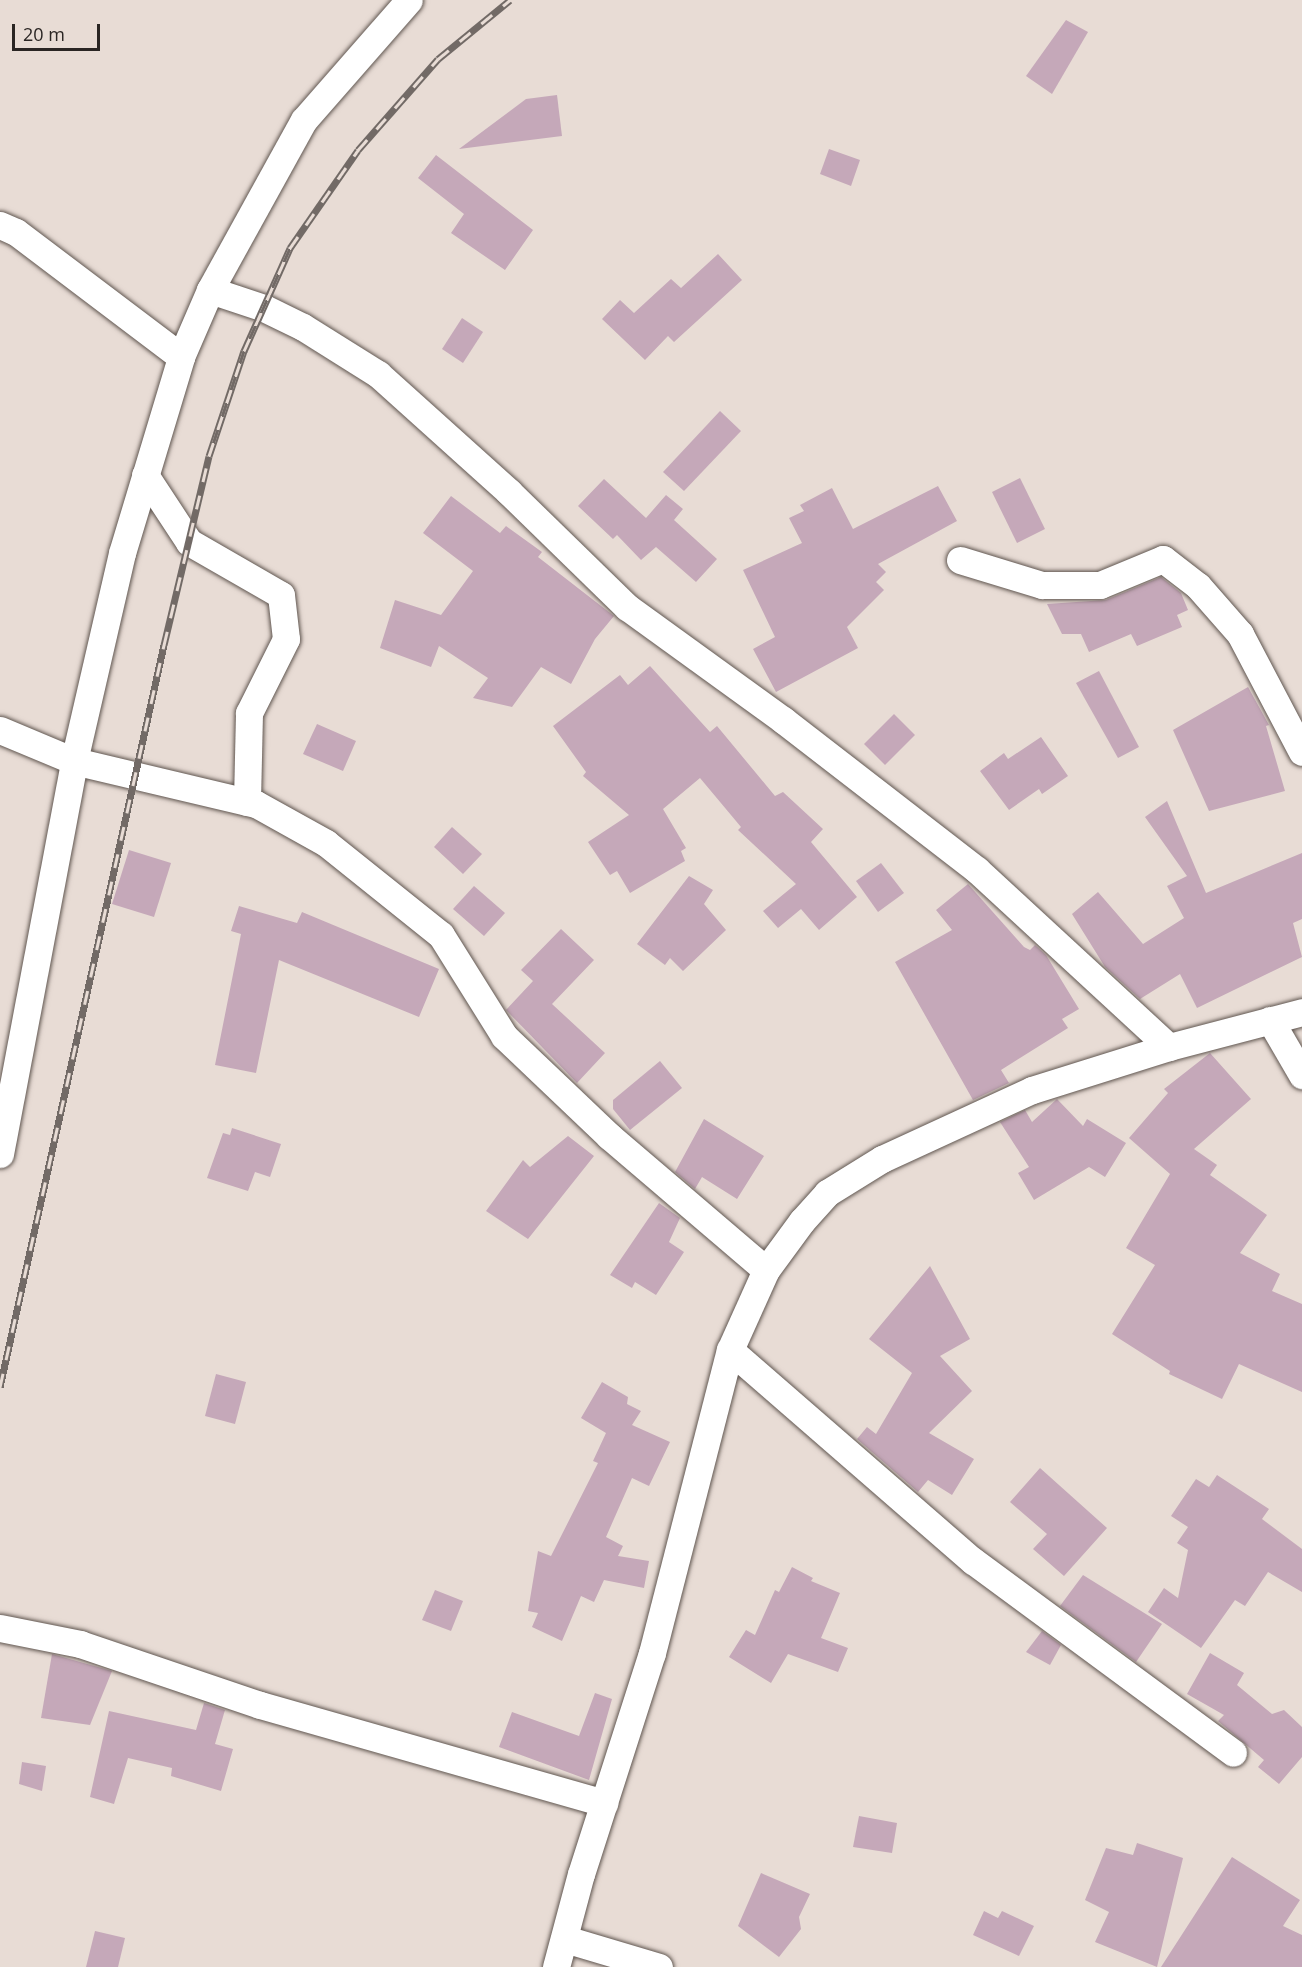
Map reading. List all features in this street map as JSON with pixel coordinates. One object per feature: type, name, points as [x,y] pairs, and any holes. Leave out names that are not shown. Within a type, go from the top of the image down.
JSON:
[{"type":"street","points":[[0,1154],[74,761],[122,553],[181,357],[210,290],[304,120],[410,0]]},
{"type":"street","points":[[0,225],[16,232],[181,357]]},
{"type":"street","points":[[210,290],[264,308],[303,327],[378,374],[509,492],[627,607],[783,720],[977,870],[1169,1047]]},
{"type":"street","points":[[145,475],[189,542],[282,595],[286,639],[249,713],[247,802]]},
{"type":"street","points":[[960,560],[1042,585],[1100,585],[1163,559],[1198,586],[1240,634],[1302,752]]},
{"type":"street","points":[[0,730],[74,761],[247,802],[326,843],[424,920],[454,951],[504,1036],[609,1136],[766,1270]]},
{"type":"street","points":[[556,1967],[604,1803],[652,1653],[730,1350],[766,1270],[827,1193],[882,1159],[1032,1090],[1169,1047],[1302,1012]]},
{"type":"street","points":[[1270,1020],[1302,1075]]},
{"type":"street","points":[[730,1350],[973,1561],[1233,1753]]},
{"type":"street","points":[[0,1628],[80,1644],[260,1705],[604,1803]]},
{"type":"street","points":[[565,1939],[659,1967]]},
{"type":"building","points":[[1066,20],[1088,32],[1052,94],[1026,76]]},
{"type":"building","points":[[557,95],[562,136],[459,149],[526,99]]},
{"type":"building","points":[[829,149],[860,160],[851,186],[820,174]]},
{"type":"building","points":[[436,155],[533,230],[505,270],[451,233],[464,214],[418,178]]},
{"type":"building","points":[[718,254],[742,280],[674,342],[668,336],[645,360],[602,319],[620,300],[634,313],[671,279],[681,288]]},
{"type":"building","points":[[462,318],[483,332],[463,363],[442,349]]},
{"type":"building","points":[[720,411],[741,431],[684,491],[663,472]]},
{"type":"building","points":[[1020,478],[1045,529],[1017,543],[992,492]]},
{"type":"building","points":[[604,479],[646,518],[666,495],[683,509],[674,520],[717,559],[696,582],[656,547],[641,560],[617,535],[613,539],[578,506]]},
{"type":"building","points":[[938,486],[957,521],[878,564],[886,572],[876,582],[884,590],[847,627],[858,648],[776,692],[753,649],[775,637],[743,570],[802,543],[789,518],[804,511],[800,505],[832,488],[853,529]]},
{"type":"building","points":[[451,496],[500,533],[506,526],[542,552],[538,557],[614,616],[595,639],[571,684],[541,667],[512,707],[473,698],[488,678],[439,646],[431,667],[380,648],[395,600],[441,615],[473,571],[423,533]]},
{"type":"building","points":[[1161,577],[1181,593],[1188,610],[1177,615],[1182,627],[1137,646],[1131,634],[1089,652],[1081,634],[1062,634],[1047,604],[1106,600]]},
{"type":"building","points":[[650,666],[710,732],[717,726],[775,796],[783,792],[823,829],[811,842],[857,897],[819,930],[801,909],[778,928],[763,911],[796,884],[738,830],[741,827],[700,778],[663,809],[686,848],[681,851],[685,861],[630,893],[617,871],[610,875],[588,842],[629,815],[583,776],[586,772],[553,726],[620,675],[628,685]]},
{"type":"building","points":[[1099,671],[1139,747],[1118,758],[1076,683]]},
{"type":"building","points":[[1248,687],[1269,725],[1266,726],[1285,791],[1209,811],[1173,730]]},
{"type":"building","points":[[894,714],[915,735],[885,765],[864,744]]},
{"type":"building","points":[[317,724],[356,741],[343,771],[303,754]]},
{"type":"building","points":[[1041,737],[1068,776],[1042,794],[1039,789],[1009,810],[980,771],[1004,753],[1008,759]]},
{"type":"building","points":[[1167,801],[1206,893],[1302,853],[1302,919],[1293,923],[1302,957],[1197,1008],[1180,974],[1140,999],[1105,967],[1072,914],[1098,892],[1143,944],[1184,918],[1167,886],[1187,876],[1145,817]]},
{"type":"building","points":[[452,827],[482,854],[463,874],[434,847]]},
{"type":"building","points":[[129,850],[171,863],[154,917],[112,904]]},
{"type":"building","points":[[881,863],[904,893],[878,912],[856,881]]},
{"type":"building","points":[[689,876],[713,890],[704,904],[726,930],[683,971],[670,958],[665,965],[637,944]]},
{"type":"building","points":[[968,884],[1024,947],[1030,950],[1035,945],[1046,955],[1079,1009],[1062,1019],[1068,1028],[1001,1070],[1009,1083],[973,1100],[895,962],[952,930],[936,910]]},
{"type":"building","points":[[474,886],[505,913],[484,936],[453,909]]},
{"type":"building","points":[[239,906],[297,923],[302,912],[439,969],[419,1017],[279,960],[256,1073],[215,1065],[241,934],[231,931]]},
{"type":"building","points":[[561,929],[594,960],[552,1004],[605,1053],[577,1083],[506,1010],[533,981],[521,970]]},
{"type":"building","points":[[1210,1053],[1251,1099],[1194,1149],[1217,1165],[1210,1175],[1267,1215],[1240,1253],[1280,1274],[1272,1291],[1302,1304],[1302,1392],[1239,1364],[1222,1399],[1169,1374],[1170,1371],[1112,1334],[1155,1265],[1126,1248],[1170,1174],[1129,1138],[1168,1093],[1164,1089]]},
{"type":"building","points":[[660,1061],[682,1088],[630,1130],[613,1109],[613,1100]]},
{"type":"building","points":[[1057,1099],[1083,1126],[1087,1119],[1126,1143],[1105,1177],[1089,1167],[1034,1200],[1018,1173],[1029,1167],[1000,1122],[1025,1110],[1032,1122]]},
{"type":"building","points":[[704,1119],[764,1156],[737,1199],[702,1177],[695,1189],[675,1172]]},
{"type":"building","points":[[232,1128],[281,1144],[270,1177],[255,1172],[248,1191],[207,1178],[223,1133],[230,1135]]},
{"type":"building","points":[[568,1136],[594,1156],[528,1239],[486,1211],[523,1160],[530,1167]]},
{"type":"building","points":[[659,1203],[680,1218],[669,1242],[684,1252],[656,1295],[635,1282],[632,1288],[610,1275]]},
{"type":"building","points":[[930,1266],[970,1339],[940,1356],[972,1391],[929,1433],[974,1459],[952,1495],[928,1480],[918,1492],[857,1439],[867,1427],[876,1434],[912,1373],[869,1339]]},
{"type":"building","points":[[216,1374],[246,1382],[235,1424],[205,1416]]},
{"type":"building","points":[[602,1382],[628,1397],[627,1404],[641,1411],[632,1425],[670,1442],[649,1486],[632,1478],[606,1537],[623,1546],[618,1556],[649,1561],[644,1588],[604,1580],[594,1602],[581,1596],[562,1641],[532,1627],[538,1613],[528,1611],[538,1551],[551,1556],[598,1463],[593,1461],[606,1433],[581,1418]]},
{"type":"building","points":[[1040,1468],[1107,1528],[1064,1576],[1033,1549],[1047,1534],[1010,1502]]},
{"type":"building","points":[[1217,1475],[1269,1509],[1262,1519],[1302,1549],[1302,1592],[1268,1572],[1245,1606],[1235,1600],[1201,1648],[1148,1612],[1164,1588],[1178,1598],[1188,1550],[1177,1543],[1188,1527],[1171,1516],[1196,1479],[1209,1487]]},
{"type":"building","points":[[792,1567],[813,1578],[811,1581],[840,1593],[821,1638],[848,1648],[838,1672],[788,1654],[771,1683],[729,1657],[746,1630],[755,1635],[775,1590],[779,1592]]},
{"type":"building","points":[[1083,1575],[1162,1624],[1136,1662],[1060,1606]]},
{"type":"building","points":[[435,1590],[463,1601],[451,1631],[422,1620]]},
{"type":"building","points":[[1042,1631],[1061,1645],[1050,1665],[1026,1652]]},
{"type":"building","points":[[1210,1653],[1244,1673],[1237,1685],[1272,1714],[1284,1710],[1302,1727],[1302,1757],[1279,1784],[1258,1767],[1264,1760],[1218,1721],[1224,1715],[1187,1694]]},
{"type":"building","points":[[52,1654],[112,1671],[90,1725],[41,1718]]},
{"type":"building","points":[[595,1693],[612,1699],[589,1780],[499,1747],[512,1712],[579,1736]]},
{"type":"building","points":[[204,1703],[225,1710],[215,1744],[233,1749],[221,1791],[171,1776],[172,1768],[128,1758],[114,1804],[90,1797],[109,1711],[196,1730]]},
{"type":"building","points":[[22,1762],[46,1766],[42,1791],[19,1784]]},
{"type":"building","points":[[859,1816],[897,1823],[892,1853],[853,1847]]},
{"type":"building","points":[[1137,1843],[1183,1858],[1157,1967],[1095,1942],[1109,1912],[1085,1900],[1106,1848],[1133,1855]]},
{"type":"building","points":[[1232,1857],[1300,1900],[1283,1926],[1302,1935],[1302,1967],[1161,1967]]},
{"type":"building","points":[[761,1873],[810,1894],[799,1917],[801,1929],[779,1957],[738,1926]]},
{"type":"building","points":[[984,1911],[998,1918],[1002,1911],[1034,1926],[1019,1956],[973,1935]]},
{"type":"building","points":[[95,1931],[125,1938],[118,1967],[86,1967]]},
{"type":"railway","points":[[0,1387],[164,645],[209,456],[244,351],[290,248],[358,150],[438,59],[510,0]]}]
